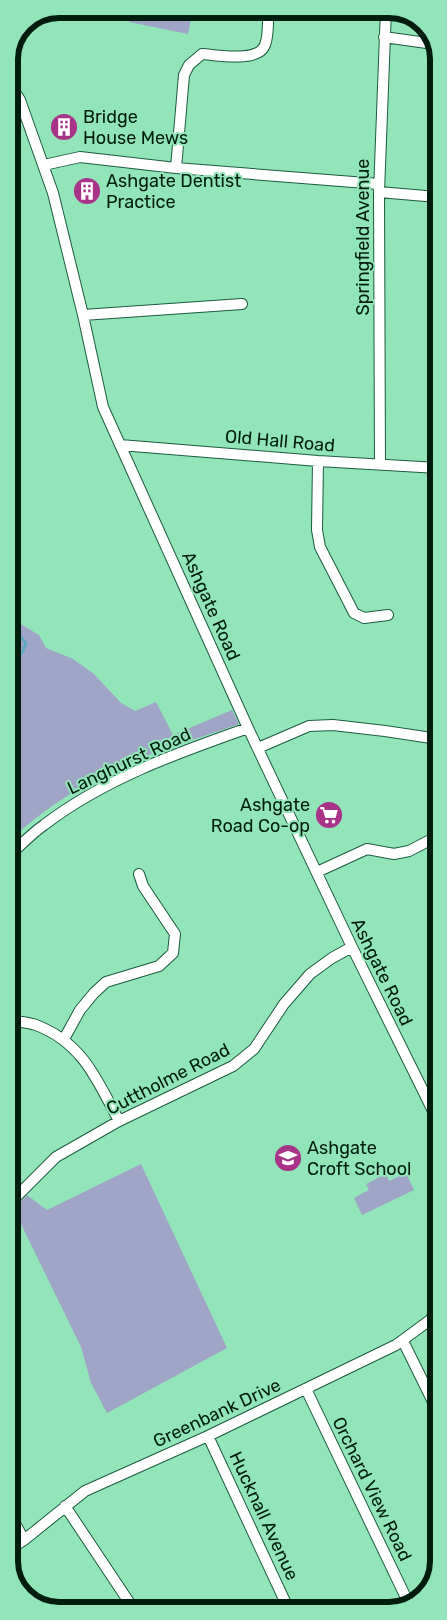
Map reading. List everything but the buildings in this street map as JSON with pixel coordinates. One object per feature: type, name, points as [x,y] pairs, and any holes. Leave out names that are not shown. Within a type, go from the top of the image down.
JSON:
[{"type":"street","points":[[176,168],[184,75],[189,65],[202,54],[248,56],[261,52],[266,43],[267,18]]},
{"type":"street","name":"Springfield Avenue","points":[[380,465],[379,188],[385,18]]},
{"type":"street","points":[[384,37],[426,43]]},
{"type":"street","name":"Ashgate Road","points":[[18,97],[53,193],[103,407],[248,728],[352,947],[430,1105]]},
{"type":"street","points":[[44,165],[80,157],[379,188],[430,196]]},
{"type":"street","points":[[83,315],[242,304]]},
{"type":"street","name":"Old Hall Road","points":[[120,445],[318,461],[430,468]]},
{"type":"street","points":[[318,461],[317,530],[320,547],[354,613],[364,618],[388,615]]},
{"type":"street","points":[[258,748],[309,726],[333,726],[385,731],[430,738]]},
{"type":"street","name":"Langhurst Road","points":[[18,848],[43,825],[95,791],[173,754],[248,728]]},
{"type":"street","points":[[317,872],[367,850],[394,854],[409,851],[430,840]]},
{"type":"street","points":[[64,1039],[80,1010],[106,982],[159,966],[173,953],[175,934],[172,926],[143,886],[139,874]]},
{"type":"street","name":"Cuttholme Road","points":[[18,1196],[56,1157],[119,1122],[233,1066],[254,1049],[284,1004],[310,974],[332,958],[352,947]]},
{"type":"street","points":[[18,1022],[35,1025],[64,1039],[84,1060],[119,1122]]},
{"type":"street","name":"Greenbank Drive","points":[[18,1544],[85,1491],[208,1436],[306,1389],[402,1341],[430,1320]]},
{"type":"street","points":[[402,1341],[430,1396]]},
{"type":"street","name":"Orchard View Road","points":[[306,1389],[406,1598]]},
{"type":"street","name":"Hucknall Avenue","points":[[208,1436],[285,1602]]},
{"type":"street","points":[[64,1506],[129,1602]]},
{"type":"street","points":[[18,1529],[24,1540]]},
{"type":"shaded area","points":[[130,18],[191,18],[188,34],[129,22]]},
{"type":"shaded area","points":[[18,622],[39,635],[46,648],[73,659],[94,674],[121,703],[135,711],[156,702],[173,735],[232,710],[239,724],[144,757],[113,770],[72,793],[18,833]]},
{"type":"shaded area","points":[[141,1164],[227,1348],[107,1413],[91,1383],[81,1347],[21,1224],[18,1204],[27,1195],[47,1210]]},
{"type":"shaded area","points":[[406,1173],[414,1190],[362,1215],[354,1198],[369,1190],[366,1184],[386,1174],[389,1181]]},
{"type":"waterway","points":[[18,634],[26,643],[18,658]]},
{"type":"place","name":"Bridge House Mews","points":[[64,127]]},
{"type":"place","name":"Ashgate Dentist Practice","points":[[87,191]]},
{"type":"place","name":"Ashgate Road Co-op","points":[[329,815]]},
{"type":"place","name":"Ashgate Croft School","points":[[288,1158]]}]
